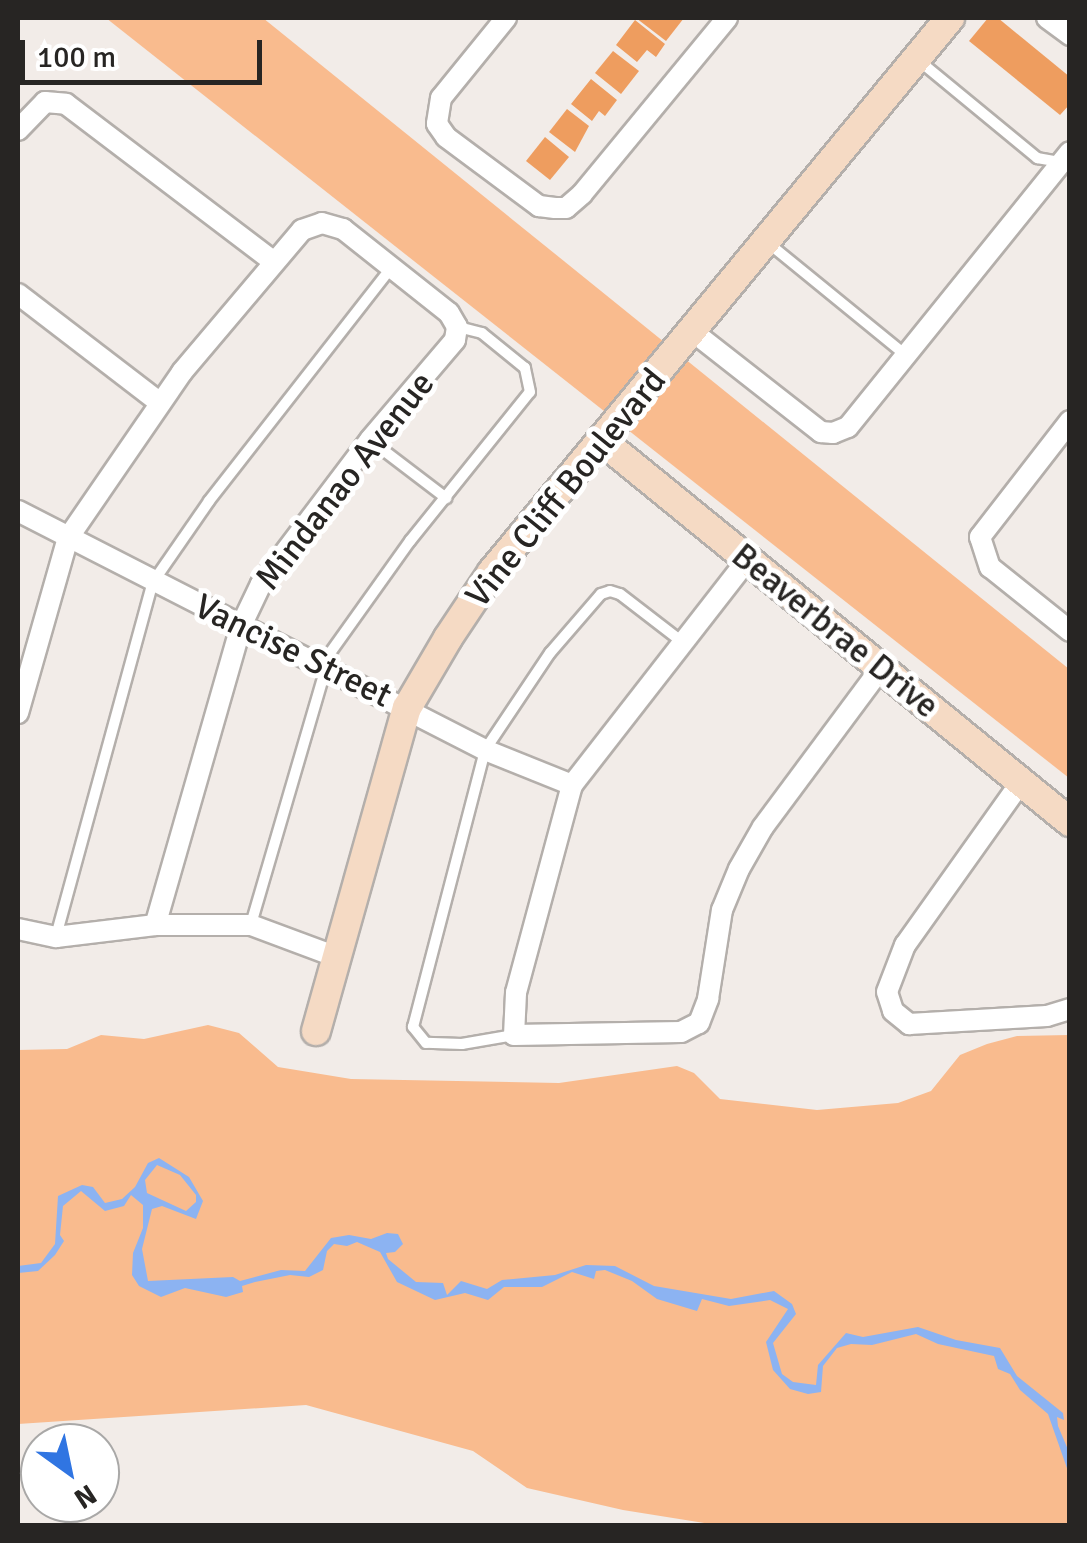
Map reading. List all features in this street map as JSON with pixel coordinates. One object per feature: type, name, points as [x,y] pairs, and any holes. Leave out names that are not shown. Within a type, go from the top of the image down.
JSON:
[{"type":"street","points":[[506,18],[441,98],[437,124],[446,138],[539,206],[555,208],[566,208],[582,194],[727,18]]},
{"type":"street","name":"Vine Cliff Boulevard","points":[[316,1031],[407,708],[492,572],[950,18]]},
{"type":"street","points":[[1047,18],[1070,35]]},
{"type":"street","points":[[18,130],[45,102],[66,104],[273,261]]},
{"type":"street","points":[[692,331],[821,432],[848,427],[1067,160]]},
{"type":"street","points":[[18,714],[68,538],[160,403],[302,230],[322,223],[343,229],[437,302],[457,326]]},
{"type":"street","points":[[18,294],[160,403]]},
{"type":"street","name":"Mindanao Avenue","points":[[154,925],[240,626],[262,584],[370,440],[454,340],[457,326]]},
{"type":"street","points":[[1070,422],[980,538],[990,566],[1070,631]]},
{"type":"street","name":"Beaverbrae Drive","points":[[601,440],[1070,822]]},
{"type":"street","name":"Vancise Street","points":[[18,511],[485,750],[572,785]]},
{"type":"street","points":[[748,560],[572,785],[516,992],[514,1035],[681,1032],[699,1024],[708,999],[722,910],[740,870],[763,827],[881,668]]},
{"type":"street","points":[[1021,782],[906,945],[887,992],[892,1011],[909,1024],[1048,1016],[1070,1009]]},
{"type":"street","points":[[18,929],[56,937],[154,925],[250,925],[337,956]]},
{"type":"lane","points":[[916,59],[1037,158],[1067,160]]},
{"type":"lane","points":[[766,242],[907,356]]},
{"type":"lane","points":[[56,937],[153,582],[209,502],[393,266]]},
{"type":"lane","points":[[250,925],[323,669],[338,638],[528,398],[531,384],[525,368],[496,342],[457,326]]},
{"type":"lane","points":[[370,440],[446,498]]},
{"type":"lane","points":[[514,1035],[462,1044],[426,1042],[414,1027],[485,750],[550,653],[601,594],[620,594],[681,641]]},
{"type":"shaded area","points":[[106,18],[263,18],[1069,669],[1069,778]]},
{"type":"shaded area","points":[[208,1025],[239,1033],[278,1067],[351,1079],[559,1083],[677,1066],[694,1073],[720,1099],[817,1110],[898,1103],[931,1091],[960,1055],[987,1044],[1017,1036],[1069,1035],[1069,1525],[723,1526],[623,1510],[527,1488],[473,1451],[306,1405],[18,1424],[18,1050],[67,1049],[101,1035],[144,1039]]},
{"type":"water","points":[[159,1158],[189,1177],[203,1201],[196,1219],[162,1206],[152,1209],[142,1249],[148,1281],[233,1277],[240,1281],[281,1270],[305,1271],[331,1238],[349,1235],[371,1239],[387,1233],[398,1234],[403,1244],[395,1252],[386,1253],[388,1259],[416,1282],[443,1283],[447,1295],[461,1281],[487,1289],[502,1280],[555,1275],[586,1265],[615,1266],[654,1286],[731,1299],[774,1291],[792,1304],[796,1314],[773,1343],[782,1374],[793,1382],[816,1385],[818,1365],[846,1333],[863,1337],[918,1327],[956,1340],[1000,1348],[1017,1376],[1063,1413],[1064,1420],[1057,1417],[1069,1452],[1069,1474],[1048,1414],[1020,1390],[1010,1374],[998,1369],[994,1356],[938,1344],[916,1334],[872,1345],[851,1344],[837,1348],[823,1366],[821,1392],[808,1394],[790,1389],[773,1370],[766,1342],[788,1309],[770,1300],[729,1306],[702,1299],[697,1311],[657,1299],[632,1281],[605,1270],[596,1271],[594,1279],[572,1272],[542,1287],[504,1287],[488,1300],[465,1293],[435,1300],[397,1282],[380,1252],[357,1242],[347,1246],[334,1244],[327,1251],[323,1270],[309,1277],[290,1275],[255,1282],[242,1286],[243,1292],[226,1297],[185,1288],[161,1297],[139,1286],[132,1275],[133,1253],[143,1228],[143,1205],[131,1195],[124,1206],[105,1211],[81,1191],[63,1206],[60,1235],[64,1241],[55,1255],[38,1271],[18,1273],[18,1266],[41,1263],[55,1244],[58,1196],[82,1185],[93,1187],[105,1203],[122,1199],[135,1187],[148,1163]],"holes":[[[157,1165],[180,1175],[196,1195],[196,1202],[186,1211],[147,1193],[145,1180]]]},
{"type":"building","points":[[636,18],[684,18],[666,41]]},
{"type":"building","points":[[988,18],[998,18],[1070,77],[1070,104],[1060,115],[969,41]]},
{"type":"building","points":[[635,20],[665,44],[656,57],[647,50],[637,62],[616,45]]},
{"type":"building","points":[[613,51],[639,71],[621,94],[595,73]]},
{"type":"building","points":[[591,79],[617,100],[605,116],[599,111],[592,121],[571,104]]},
{"type":"building","points":[[567,109],[589,126],[575,152],[549,132]]},
{"type":"building","points":[[545,137],[569,157],[550,180],[526,161]]}]
